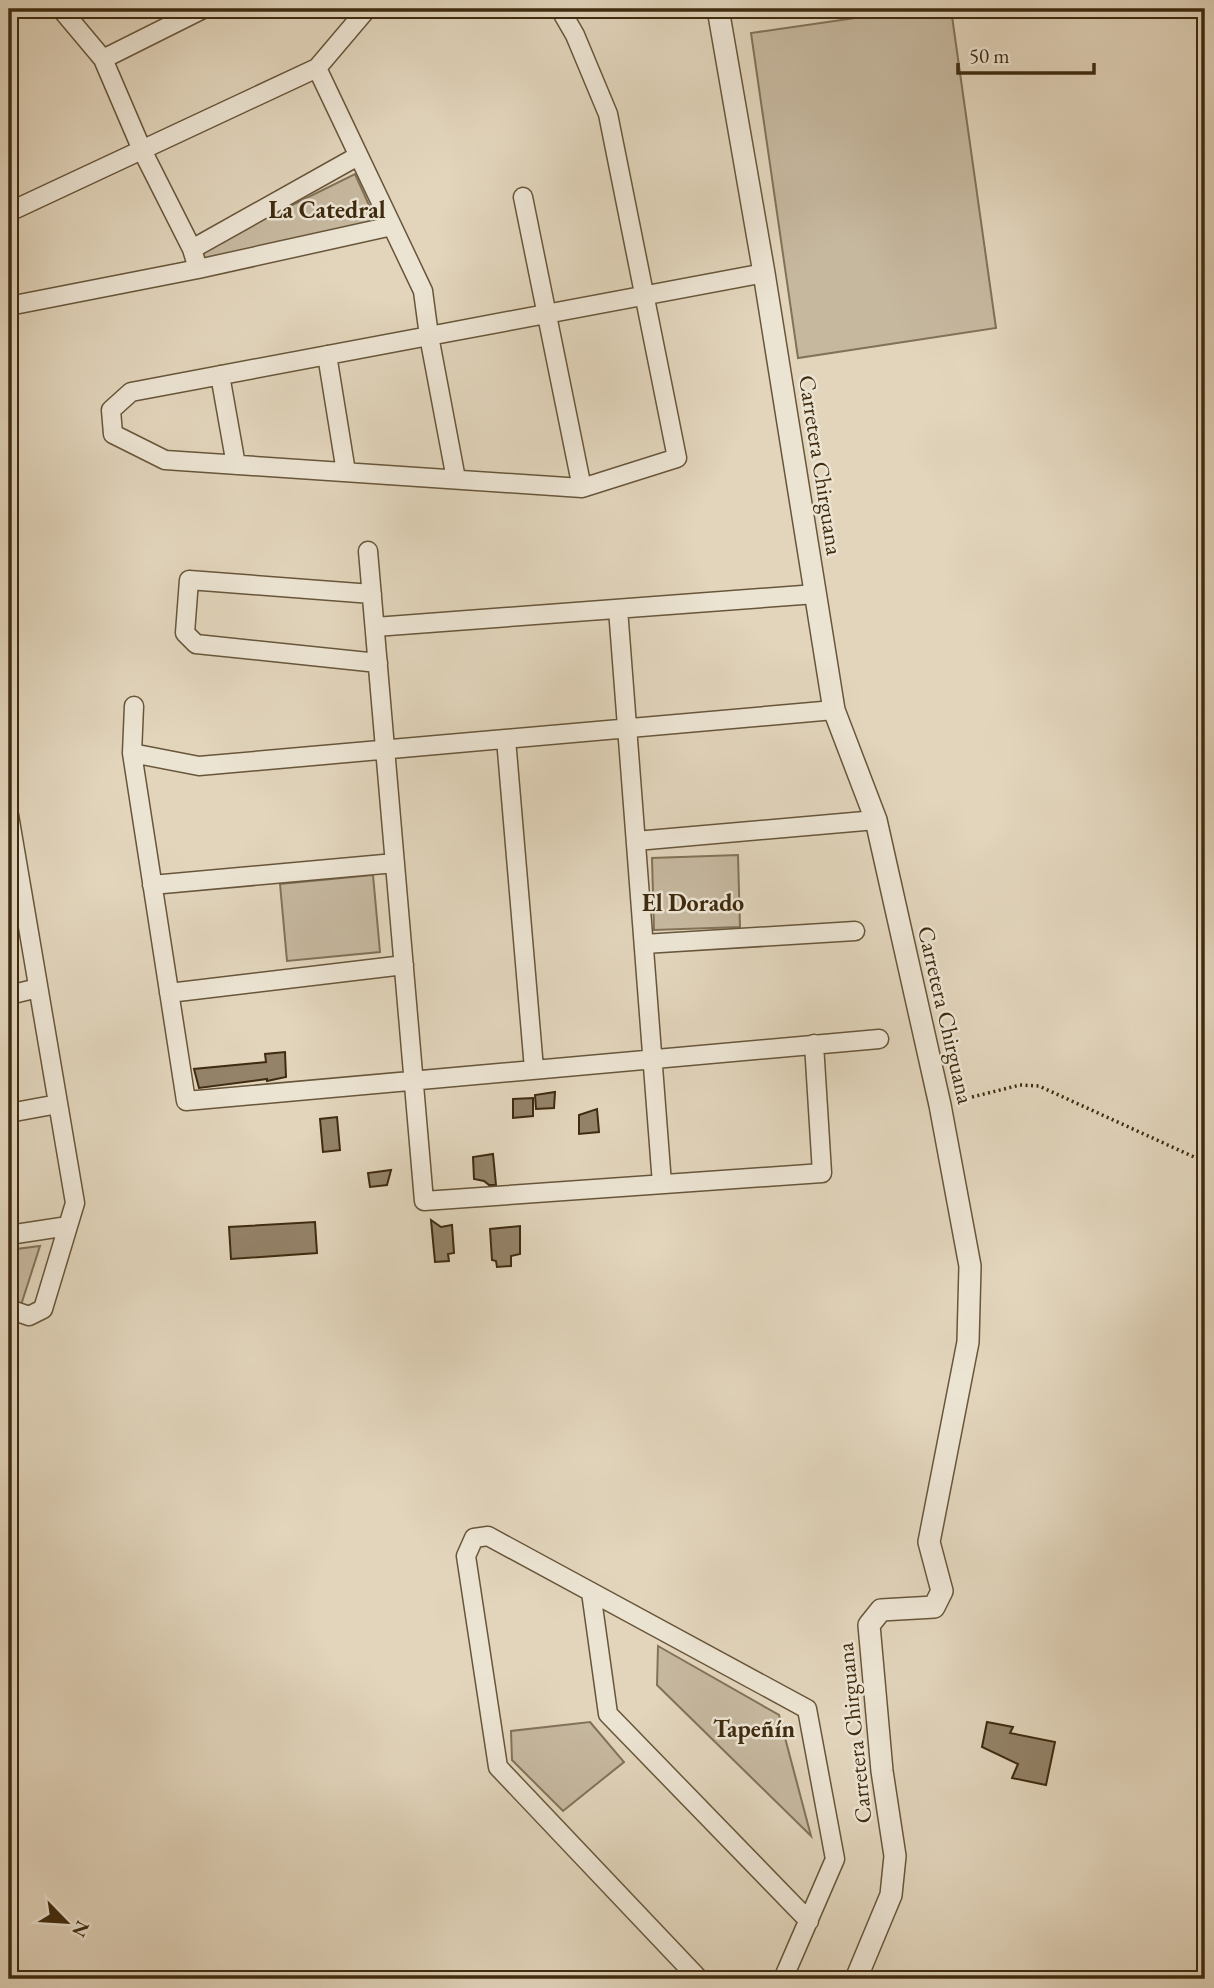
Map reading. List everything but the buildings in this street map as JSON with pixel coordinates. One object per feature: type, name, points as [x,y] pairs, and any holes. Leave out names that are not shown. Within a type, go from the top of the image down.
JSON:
[{"type":"street","points":[[61,9],[103,59],[142,150],[192,249],[198,269]]},
{"type":"street","points":[[103,59],[203,9]]},
{"type":"street","points":[[9,212],[317,68],[367,9]]},
{"type":"street","points":[[561,9],[575,35],[608,114],[645,295],[677,458],[583,488],[165,460],[113,434],[111,410],[131,392],[645,295],[764,273]]},
{"type":"street","name":"Carretera Chirguana","points":[[718,9],[764,273],[834,710],[876,820],[940,1105],[970,1266],[968,1342],[929,1542],[942,1591],[934,1607],[881,1610],[869,1625],[882,1771],[895,1856],[891,1895],[856,1979]]},
{"type":"street","points":[[317,68],[423,291],[456,479]]},
{"type":"street","points":[[192,249],[358,156]]},
{"type":"street","points":[[523,197],[583,488]]},
{"type":"street","points":[[9,306],[198,269],[392,226]]},
{"type":"street","points":[[327,355],[346,472]]},
{"type":"street","points":[[220,375],[236,465]]},
{"type":"street","points":[[368,551],[424,1201],[822,1173],[814,1045]]},
{"type":"street","points":[[372,594],[188,580],[185,633],[196,645],[378,663]]},
{"type":"street","points":[[375,627],[816,594]]},
{"type":"street","points":[[618,609],[662,1184]]},
{"type":"street","points":[[134,706],[132,753],[186,1101],[879,1039]]},
{"type":"street","points":[[132,753],[199,766],[834,710]]},
{"type":"street","points":[[506,739],[534,1069]]},
{"type":"street","points":[[9,815],[14,877],[38,988],[75,1203],[43,1309],[29,1316],[9,1309]]},
{"type":"street","points":[[636,841],[876,820]]},
{"type":"street","points":[[152,885],[395,863]]},
{"type":"street","points":[[644,944],[855,931]]},
{"type":"street","points":[[169,993],[404,965]]},
{"type":"street","points":[[9,995],[38,988]]},
{"type":"street","points":[[9,1113],[58,1104]]},
{"type":"street","points":[[9,1236],[68,1226]]},
{"type":"street","points":[[699,1979],[498,1767],[466,1556],[474,1538],[488,1536],[807,1709],[835,1859],[783,1979]]},
{"type":"street","points":[[591,1592],[608,1714],[808,1921]]},
{"type":"path","points":[[940,1105],[1020,1085],[1039,1086],[1205,1162]]},
{"type":"shaded area","points":[[917,9],[951,9],[996,328],[798,358],[751,33]]},
{"type":"shaded area","points":[[355,174],[378,225],[206,262],[201,250]]},
{"type":"shaded area","points":[[738,855],[740,927],[654,930],[652,858]]},
{"type":"shaded area","points":[[373,875],[380,952],[287,961],[280,884]]},
{"type":"shaded area","points":[[40,1246],[21,1305],[9,1301],[9,1250]]},
{"type":"shaded area","points":[[658,1646],[779,1715],[811,1836],[657,1685]]},
{"type":"shaded area","points":[[590,1722],[624,1762],[563,1811],[512,1760],[511,1731]]},
{"type":"district","name":"La Catedral","points":[[327,209]]},
{"type":"district","name":"El Dorado","points":[[693,902]]},
{"type":"district","name":"Tapeñín","points":[[754,1728]]}]
